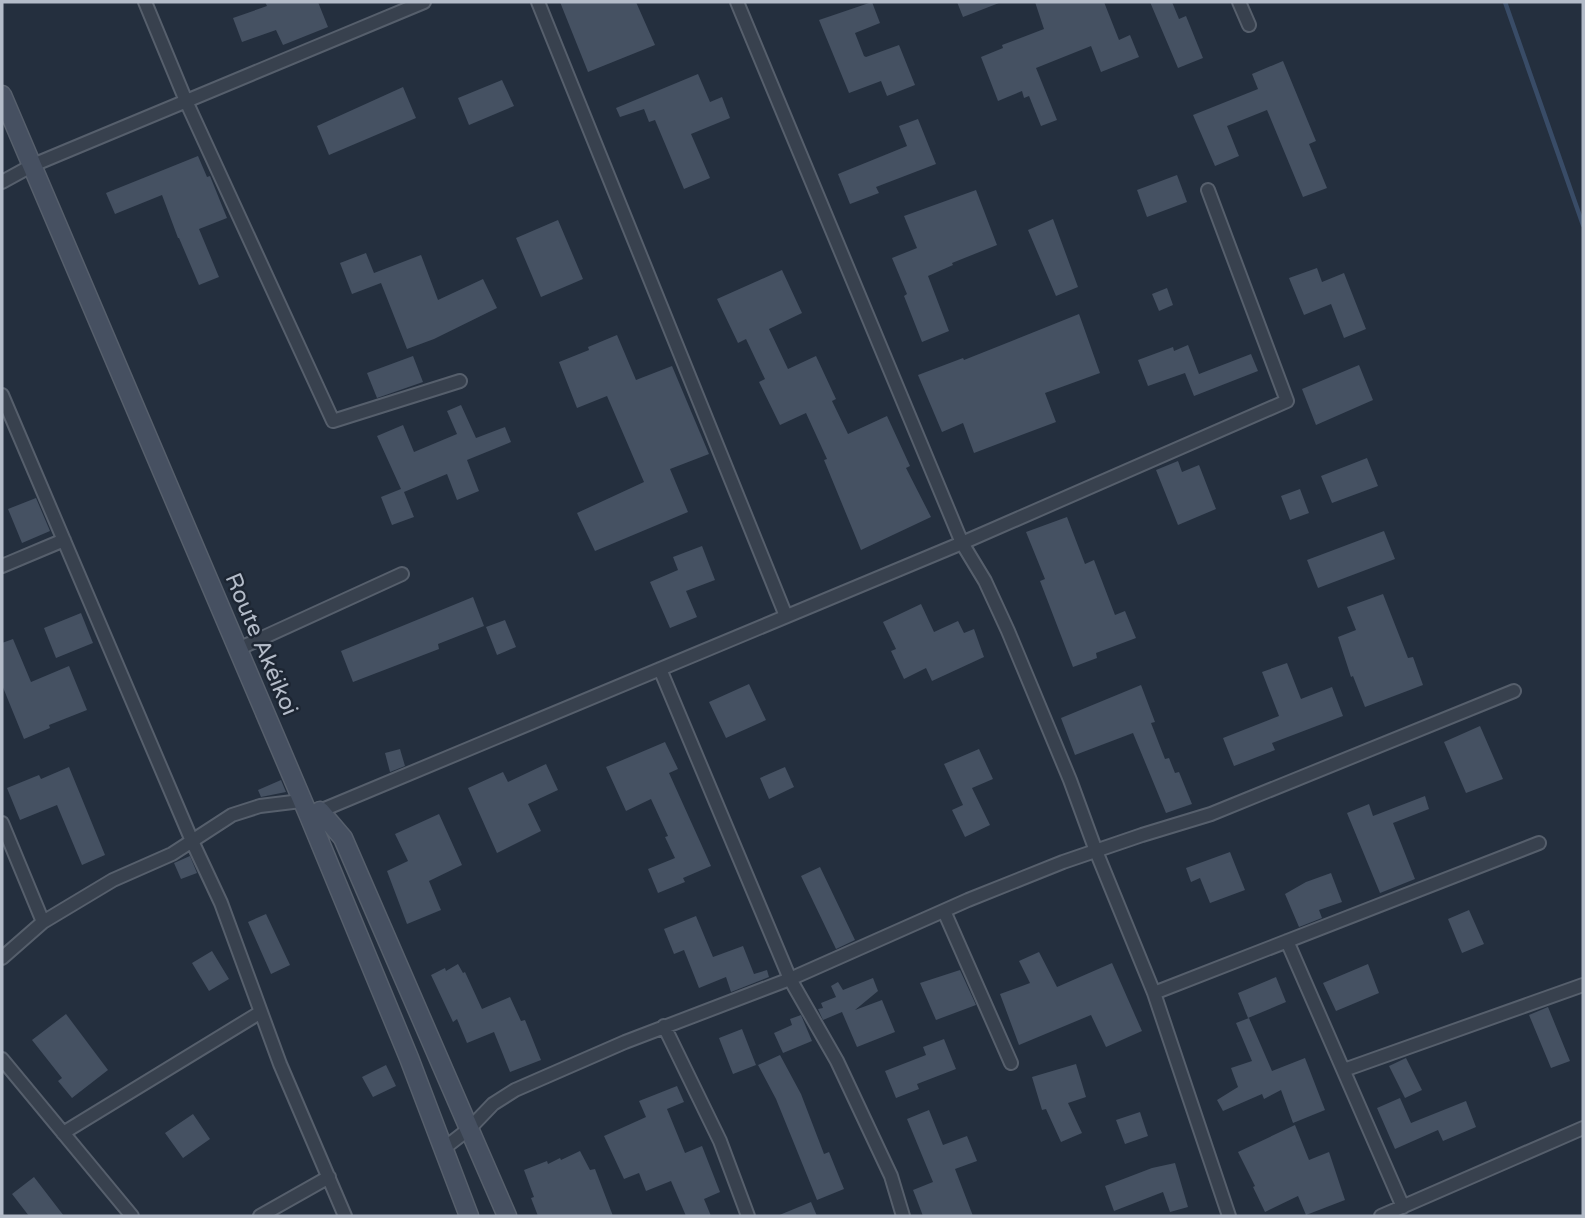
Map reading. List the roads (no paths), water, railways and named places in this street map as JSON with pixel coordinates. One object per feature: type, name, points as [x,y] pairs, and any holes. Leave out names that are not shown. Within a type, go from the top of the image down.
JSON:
[{"type":"street","points":[[145,2],[186,101],[333,421],[460,381]]},
{"type":"street","points":[[2,182],[33,164],[424,2]]},
{"type":"street","points":[[538,2],[786,616]]},
{"type":"street","points":[[737,2],[962,543],[985,581],[1008,631],[1070,780],[1154,993],[1229,1216]]},
{"type":"street","points":[[1239,2],[1249,24]]},
{"type":"street","name":"Route Akéikoi","points":[[2,95],[237,649],[310,809],[469,1216]]},
{"type":"street","points":[[2,958],[43,922],[113,880],[172,854],[232,815],[260,806],[310,809],[660,669],[962,543],[1287,401],[1208,190]]},
{"type":"street","points":[[2,395],[221,903],[281,1064],[345,1216]]},
{"type":"street","points":[[2,566],[64,540]]},
{"type":"street","points":[[237,649],[402,573]]},
{"type":"street","points":[[660,669],[790,979],[837,1061],[891,1175],[903,1216]]},
{"type":"street","points":[[443,1149],[469,1129],[493,1104],[515,1090],[664,1026],[790,979],[944,911],[1096,851],[1211,814],[1514,691]]},
{"type":"street","name":"Route Akéikoi","points":[[310,809],[342,838],[507,1216]]},
{"type":"street","points":[[2,823],[43,922]]},
{"type":"street","points":[[1154,993],[1539,843]]},
{"type":"street","points":[[944,911],[1011,1063]]},
{"type":"street","points":[[1287,941],[1403,1207]]},
{"type":"street","points":[[1344,1070],[1583,985]]},
{"type":"street","points":[[63,1133],[261,1012]]},
{"type":"street","points":[[664,1026],[720,1141],[748,1216]]},
{"type":"street","points":[[2,1059],[132,1216]]},
{"type":"street","points":[[1381,1216],[1583,1128]]},
{"type":"street","points":[[260,1216],[329,1177]]},
{"type":"waterway","points":[[1505,2],[1583,225]]}]
